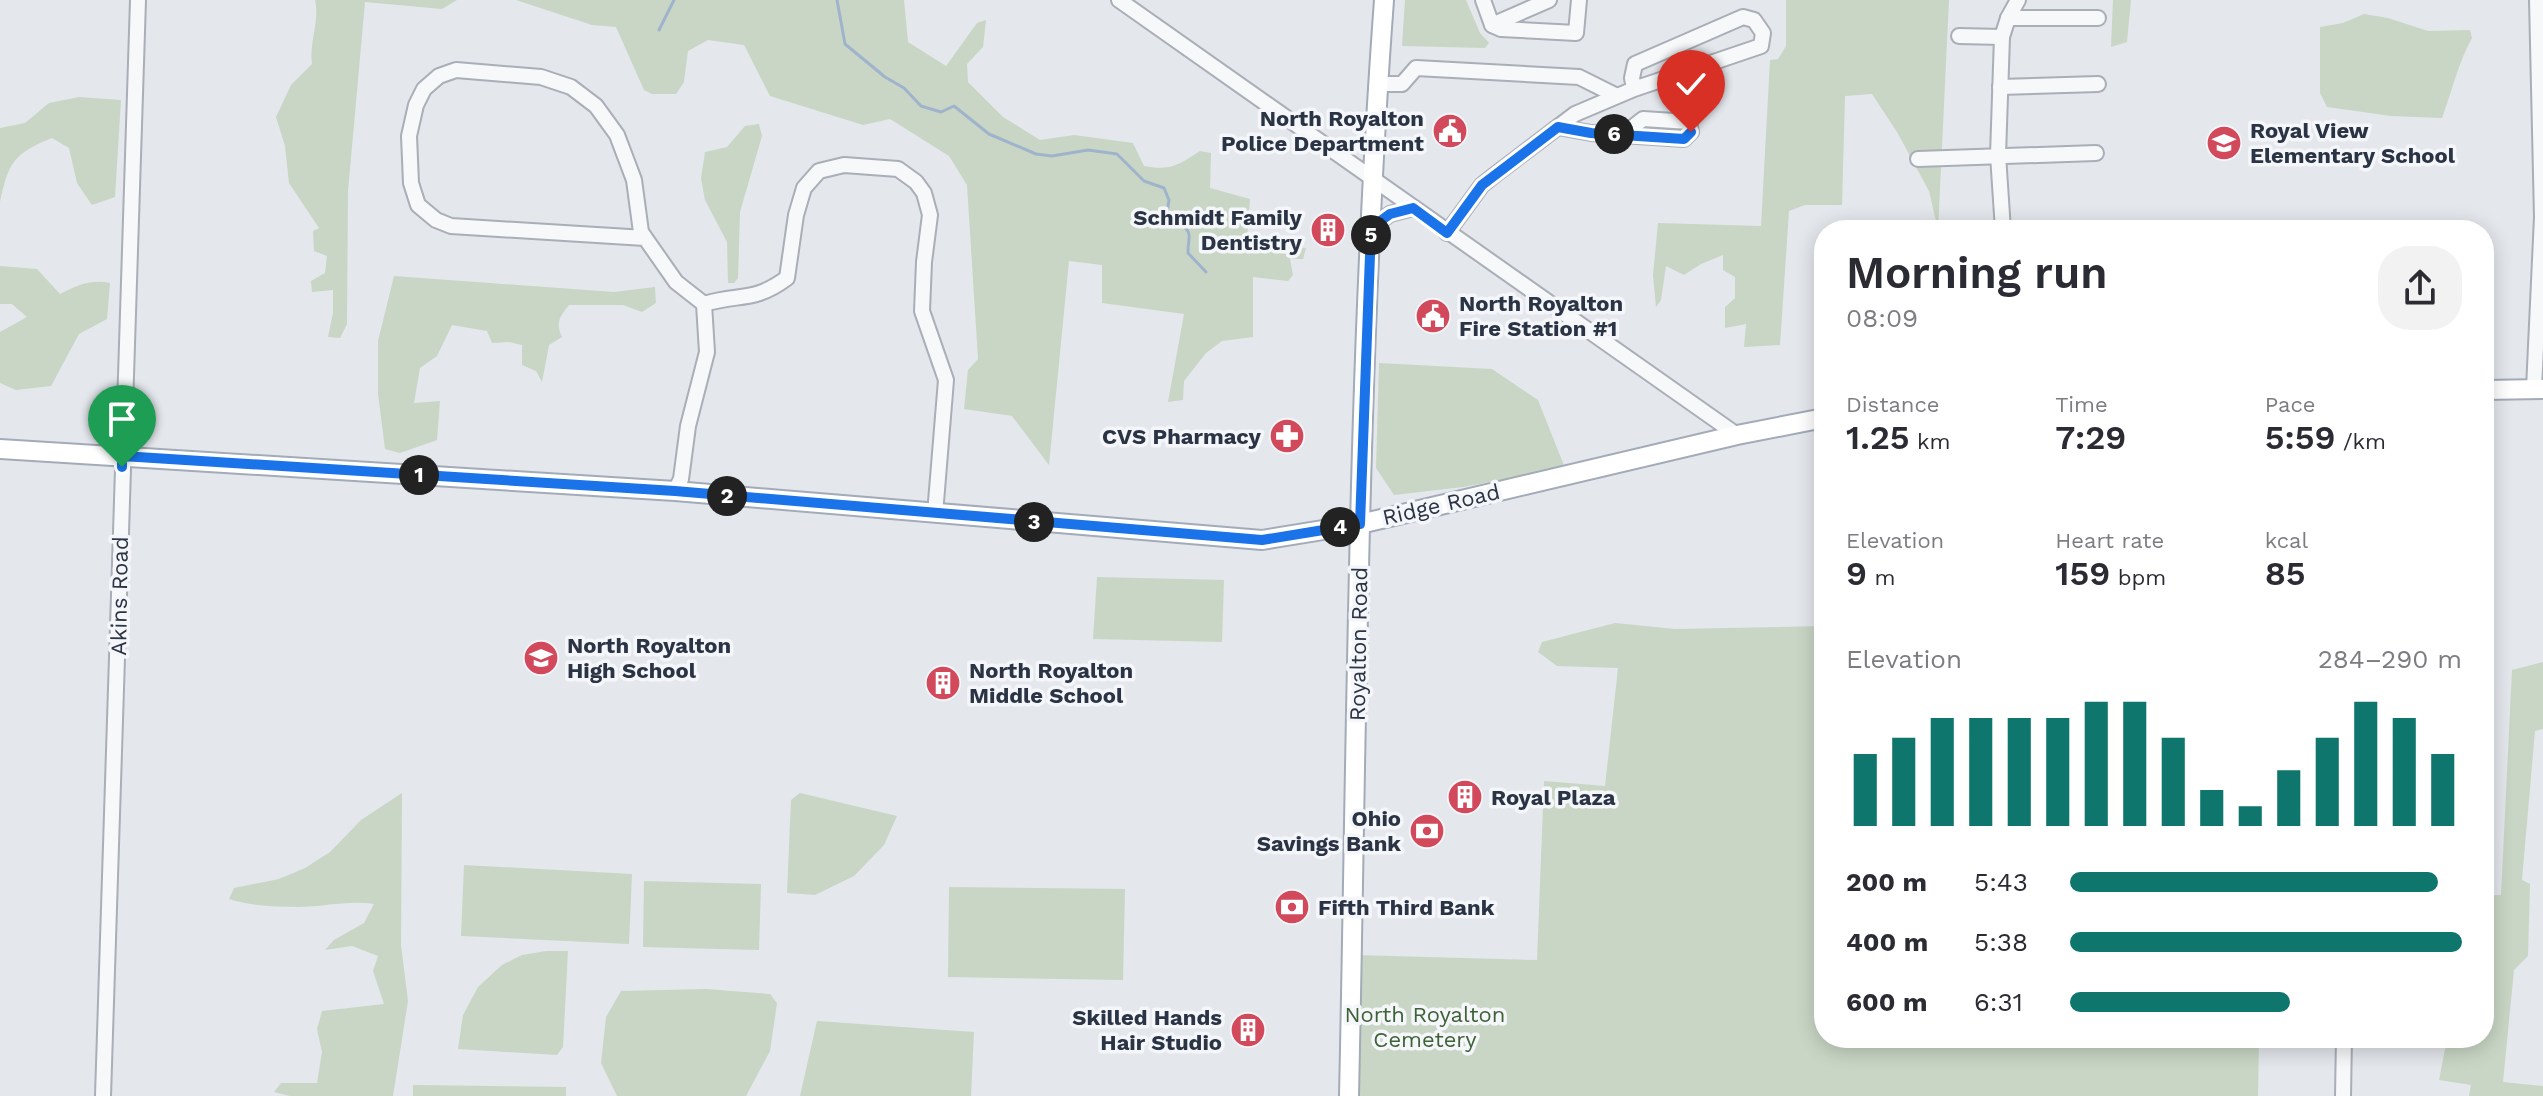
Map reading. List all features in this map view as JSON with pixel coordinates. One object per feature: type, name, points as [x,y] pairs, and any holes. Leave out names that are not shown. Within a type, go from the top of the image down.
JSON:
[{"type":"main road","name":"Royalton Road","points":[[1349,1096],[1360,524],[1373,178],[1384,0]]},
{"type":"main road","points":[[2494,390],[2539,389]]},
{"type":"main road","name":"Ridge Road","points":[[0,449],[675,491],[1262,540],[1360,524],[1737,435],[1814,420]]},
{"type":"street","name":"Akins Road","points":[[103,1096],[138,0]]},
{"type":"street","points":[[1119,0],[1737,435]]},
{"type":"street","points":[[1483,0],[1492,25],[1501,29],[1576,33],[1579,0]]},
{"type":"street","points":[[1492,25],[1549,0]]},
{"type":"street","points":[[2002,220],[1998,155],[2002,37],[2018,0]]},
{"type":"street","points":[[2537,0],[2542,217],[2539,389]]},
{"type":"street","points":[[1447,233],[1482,185],[1575,114],[1615,95],[1634,89],[1761,46],[1763,33],[1754,20],[1743,17],[1635,64],[1632,78],[1634,89]]},
{"type":"street","points":[[2008,18],[2098,18]]},
{"type":"street","points":[[1959,36],[2002,37]]},
{"type":"street","points":[[1378,84],[1402,84],[1416,68],[1579,77],[1615,95]]},
{"type":"street","points":[[645,238],[451,226],[436,220],[418,205],[408,164],[412,121],[424,89],[439,76],[456,70],[541,77],[571,87],[596,106],[617,135],[634,180],[641,232],[676,282],[704,304],[707,352],[688,426],[681,479],[675,491]]},
{"type":"street","points":[[2000,87],[2098,84]]},
{"type":"street","points":[[1558,127],[1591,133],[1624,134]]},
{"type":"street","points":[[1918,159],[2096,153]]},
{"type":"street","points":[[704,304],[769,291],[787,278],[796,215],[804,188],[819,171],[844,165],[877,166],[898,169],[916,182],[924,193],[930,215],[922,311],[946,380],[935,514]]},
{"type":"street","points":[[1371,228],[1390,214],[1413,208]]},
{"type":"street","points":[[2343,1096],[2344,1048]]},
{"type":"green space","points":[[315,0],[457,0],[442,9],[365,2],[348,191],[347,324],[340,338],[328,337],[333,313],[333,290],[312,292],[311,281],[325,273],[327,256],[314,251],[313,231],[319,228],[289,183],[285,146],[276,117],[291,85],[312,64]]},
{"type":"green space","points":[[516,0],[904,0],[908,42],[946,66],[977,23],[986,20],[983,47],[967,64],[968,82],[1003,117],[1040,140],[1074,135],[1133,143],[1144,166],[1168,167],[1200,151],[1211,153],[1210,188],[1250,199],[1247,239],[1306,248],[1303,259],[1290,259],[1293,275],[1288,281],[1253,277],[1253,337],[1222,341],[1206,353],[1184,381],[1183,400],[1168,402],[1184,314],[1102,303],[1102,265],[1069,261],[1049,465],[1012,416],[964,409],[968,370],[978,359],[967,185],[949,156],[890,119],[863,125],[770,96],[744,45],[708,40],[688,51],[684,82],[676,94],[652,94],[644,90],[616,27],[592,25]]},
{"type":"green space","points":[[1405,0],[1466,0],[1480,33],[1489,43],[1485,48],[1402,46]]},
{"type":"green space","points":[[1786,0],[1949,0],[1938,220],[1936,220],[1929,191],[1872,94],[1845,96],[1842,205],[1805,205],[1789,211],[1780,345],[1744,347],[1746,324],[1725,328],[1725,307],[1735,298],[1735,277],[1723,270],[1723,255],[1684,275],[1666,266],[1661,300],[1656,307],[1653,275],[1658,223],[1761,226],[1770,60],[1778,59],[1786,46]]},
{"type":"green space","points":[[2113,0],[2131,0],[2127,42],[2111,47]]},
{"type":"green space","points":[[2364,14],[2428,31],[2470,30],[2472,38],[2442,118],[2391,116],[2327,107],[2320,93],[2320,27],[2343,23]]},
{"type":"green space","points":[[79,97],[121,100],[115,197],[92,205],[77,183],[69,148],[52,138],[29,149],[15,161],[6,178],[0,202],[0,128],[25,123],[49,103]]},
{"type":"green space","points":[[759,124],[762,136],[740,212],[738,278],[734,283],[728,283],[727,242],[705,200],[701,178],[705,152],[727,147],[745,126]]},
{"type":"green space","points":[[0,266],[37,269],[60,294],[84,284],[110,283],[107,319],[79,334],[51,386],[16,390],[0,383],[0,332],[27,317],[12,304],[0,304]]},
{"type":"green space","points":[[394,276],[614,292],[655,287],[656,303],[642,312],[623,305],[569,305],[560,320],[562,337],[549,345],[542,382],[536,371],[522,365],[522,345],[492,343],[487,331],[452,325],[437,356],[420,368],[414,403],[440,401],[437,440],[400,453],[385,449],[378,394],[378,341]]},
{"type":"green space","points":[[1379,363],[1492,369],[1538,400],[1565,468],[1463,487],[1394,495],[1376,468]]},
{"type":"green space","points":[[1097,577],[1224,580],[1222,642],[1093,639]]},
{"type":"green space","name":"North Royalton Cemetery","points":[[1615,623],[1675,629],[1814,626],[1814,1048],[2259,1048],[2258,1096],[1353,1096],[1355,955],[1537,960],[1544,781],[1605,786],[1618,668],[1557,666],[1538,652],[1542,642]]},
{"type":"green space","points":[[2543,662],[2543,729],[2535,731],[2522,880],[2530,884],[2528,956],[2514,970],[2503,1082],[2543,1086],[2543,1096],[2469,1096],[2471,1085],[2439,1080],[2446,1048],[2494,1048],[2494,895],[2501,895],[2512,670]]},
{"type":"green space","points":[[402,793],[401,945],[408,1001],[393,1096],[290,1096],[274,1092],[281,1083],[317,1083],[322,1052],[317,1029],[322,1011],[384,1004],[373,971],[378,956],[352,946],[325,950],[334,940],[364,923],[374,904],[281,907],[229,899],[234,888],[279,879],[305,868],[330,852],[361,820]]},
{"type":"green space","points":[[800,793],[897,816],[884,845],[854,876],[815,895],[787,893],[791,800]]},
{"type":"green space","points":[[464,865],[632,874],[629,944],[461,936]]},
{"type":"green space","points":[[644,881],[761,884],[759,950],[643,947]]},
{"type":"green space","points":[[949,887],[1125,889],[1123,980],[948,977]]},
{"type":"green space","points":[[568,951],[563,1047],[557,1055],[458,1049],[463,1015],[478,987],[502,965],[522,955]]},
{"type":"green space","points":[[706,989],[770,994],[777,1003],[770,1051],[746,1096],[617,1096],[601,1063],[606,1017],[621,991]]},
{"type":"green space","points":[[817,1021],[974,1032],[971,1096],[800,1096]]},
{"type":"green space","points":[[413,1085],[566,1087],[566,1096],[413,1096]]},
{"type":"waterway","points":[[659,30],[674,0]]},
{"type":"waterway","points":[[837,0],[845,44],[885,77],[904,88],[921,106],[941,112],[954,106],[989,134],[1036,154],[1052,156],[1088,150],[1117,154],[1144,181],[1164,188],[1169,200],[1167,213],[1173,219],[1180,220],[1187,230],[1188,253],[1206,272]]},
{"type":"place","name":"North Royalton Police Department","points":[[1450,131]]},
{"type":"place","name":"Royal View Elementary School","points":[[2224,143]]},
{"type":"place","name":"Schmidt Family Dentistry","points":[[1328,230]]},
{"type":"place","name":"North Royalton Fire Station #1","points":[[1433,316]]},
{"type":"place","name":"CVS Pharmacy","points":[[1287,436]]},
{"type":"place","name":"North Royalton High School","points":[[541,658]]},
{"type":"place","name":"North Royalton Middle School","points":[[943,683]]},
{"type":"place","name":"Royal Plaza","points":[[1465,797]]},
{"type":"place","name":"Ohio Savings Bank","points":[[1427,831]]},
{"type":"place","name":"Fifth Third Bank","points":[[1292,907]]},
{"type":"place","name":"Skilled Hands Hair Studio","points":[[1248,1030]]},
{"type":"route","points":[[122,467],[122,456],[675,491],[1262,540],[1360,524],[1371,228],[1390,214],[1413,208],[1447,233],[1482,185],[1558,127],[1591,133],[1684,139],[1691,132]]}]
